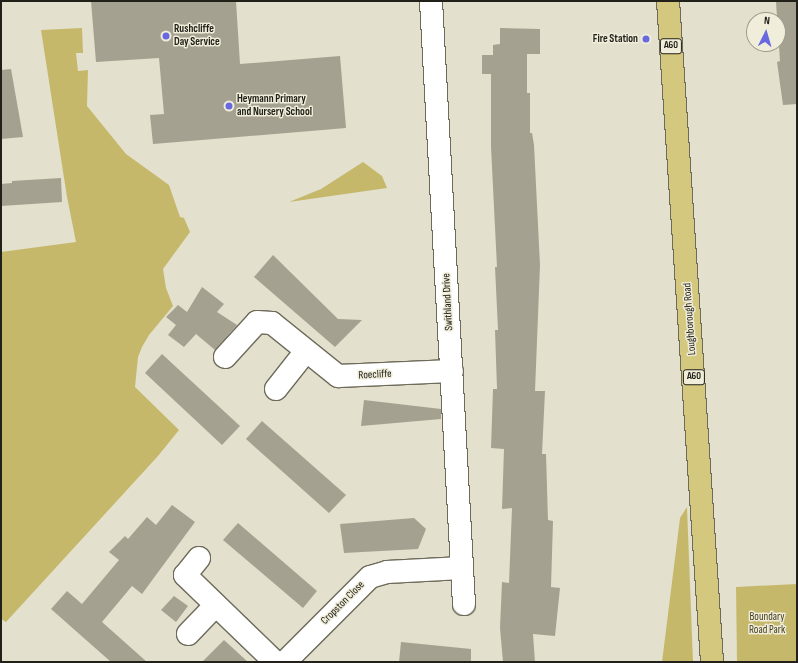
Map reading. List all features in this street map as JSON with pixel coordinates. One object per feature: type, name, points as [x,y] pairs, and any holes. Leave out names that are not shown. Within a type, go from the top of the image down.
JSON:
[{"type":"main road","name":"Loughborough Road","points":[[668,1],[712,662]]},
{"type":"street","name":"Swithland Drive","points":[[431,1],[464,604]]},
{"type":"street","name":"Roecliffe","points":[[225,356],[257,322],[272,323],[338,376],[452,370]]},
{"type":"street","points":[[276,389],[306,351]]},
{"type":"street","points":[[199,558],[185,575],[274,662]]},
{"type":"street","name":"Cropston Close","points":[[285,662],[370,577],[387,572],[462,568]]},
{"type":"street","points":[[188,634],[216,605]]},
{"type":"green space","points":[[82,28],[83,53],[76,53],[78,71],[88,70],[87,106],[126,154],[169,185],[180,217],[184,218],[190,232],[163,269],[166,288],[173,306],[149,335],[142,347],[138,357],[135,387],[179,430],[158,456],[6,622],[1,619],[1,252],[76,242],[67,197],[41,30]]},
{"type":"green space","points":[[363,162],[382,176],[387,188],[289,202],[321,189]]},
{"type":"green space","points":[[687,507],[693,662],[662,662],[680,518]]},
{"type":"green space","name":"Boundary Road Park","points":[[797,584],[797,662],[737,662],[736,587]]},
{"type":"building","points":[[91,1],[236,1],[240,64],[340,56],[346,128],[153,144],[150,115],[164,114],[159,58],[96,62]]},
{"type":"building","points":[[797,1],[797,104],[783,105],[777,62],[780,61],[779,52],[786,52],[786,12],[777,12],[776,2]]},
{"type":"building","points":[[500,28],[540,29],[540,54],[527,54],[527,93],[530,93],[530,133],[532,133],[534,145],[540,265],[535,391],[545,391],[542,454],[546,454],[548,520],[553,521],[551,587],[560,588],[555,636],[533,634],[535,662],[503,662],[500,628],[502,582],[509,583],[512,508],[502,509],[504,449],[491,448],[493,389],[497,389],[495,330],[498,330],[495,267],[497,267],[491,147],[491,74],[482,74],[482,55],[493,55],[493,45],[500,44]]},
{"type":"building","points":[[11,69],[23,137],[1,139],[1,70]]},
{"type":"building","points":[[61,178],[62,202],[1,206],[1,184],[12,183],[12,181]]},
{"type":"building","points":[[273,255],[338,319],[362,320],[335,347],[254,277]]},
{"type":"building","points":[[202,287],[224,304],[217,312],[237,325],[215,350],[196,334],[184,347],[168,335],[176,325],[166,317],[178,305],[187,312]]},
{"type":"building","points":[[162,354],[240,426],[222,445],[145,373]]},
{"type":"building","points":[[364,400],[441,409],[441,419],[361,426]]},
{"type":"building","points":[[262,421],[346,495],[329,513],[246,439]]},
{"type":"building","points":[[172,505],[195,522],[142,594],[132,586],[102,622],[147,662],[111,662],[51,609],[67,591],[82,604],[119,560],[109,552],[125,536],[128,539],[147,517],[156,525]]},
{"type":"building","points":[[414,518],[426,529],[418,549],[344,553],[340,524]]},
{"type":"building","points":[[238,523],[317,591],[303,608],[223,540]]},
{"type":"building","points":[[174,596],[188,606],[176,622],[161,610]]},
{"type":"building","points":[[224,640],[248,662],[202,662]]},
{"type":"building","points":[[401,642],[471,649],[471,662],[399,662]]},
{"type":"place","name":"Rushcliffe Day Service","points":[[166,36]]},
{"type":"place","name":"Fire Station","points":[[646,39]]},
{"type":"place","name":"Heymann Primary and Nursery School","points":[[229,106]]}]
